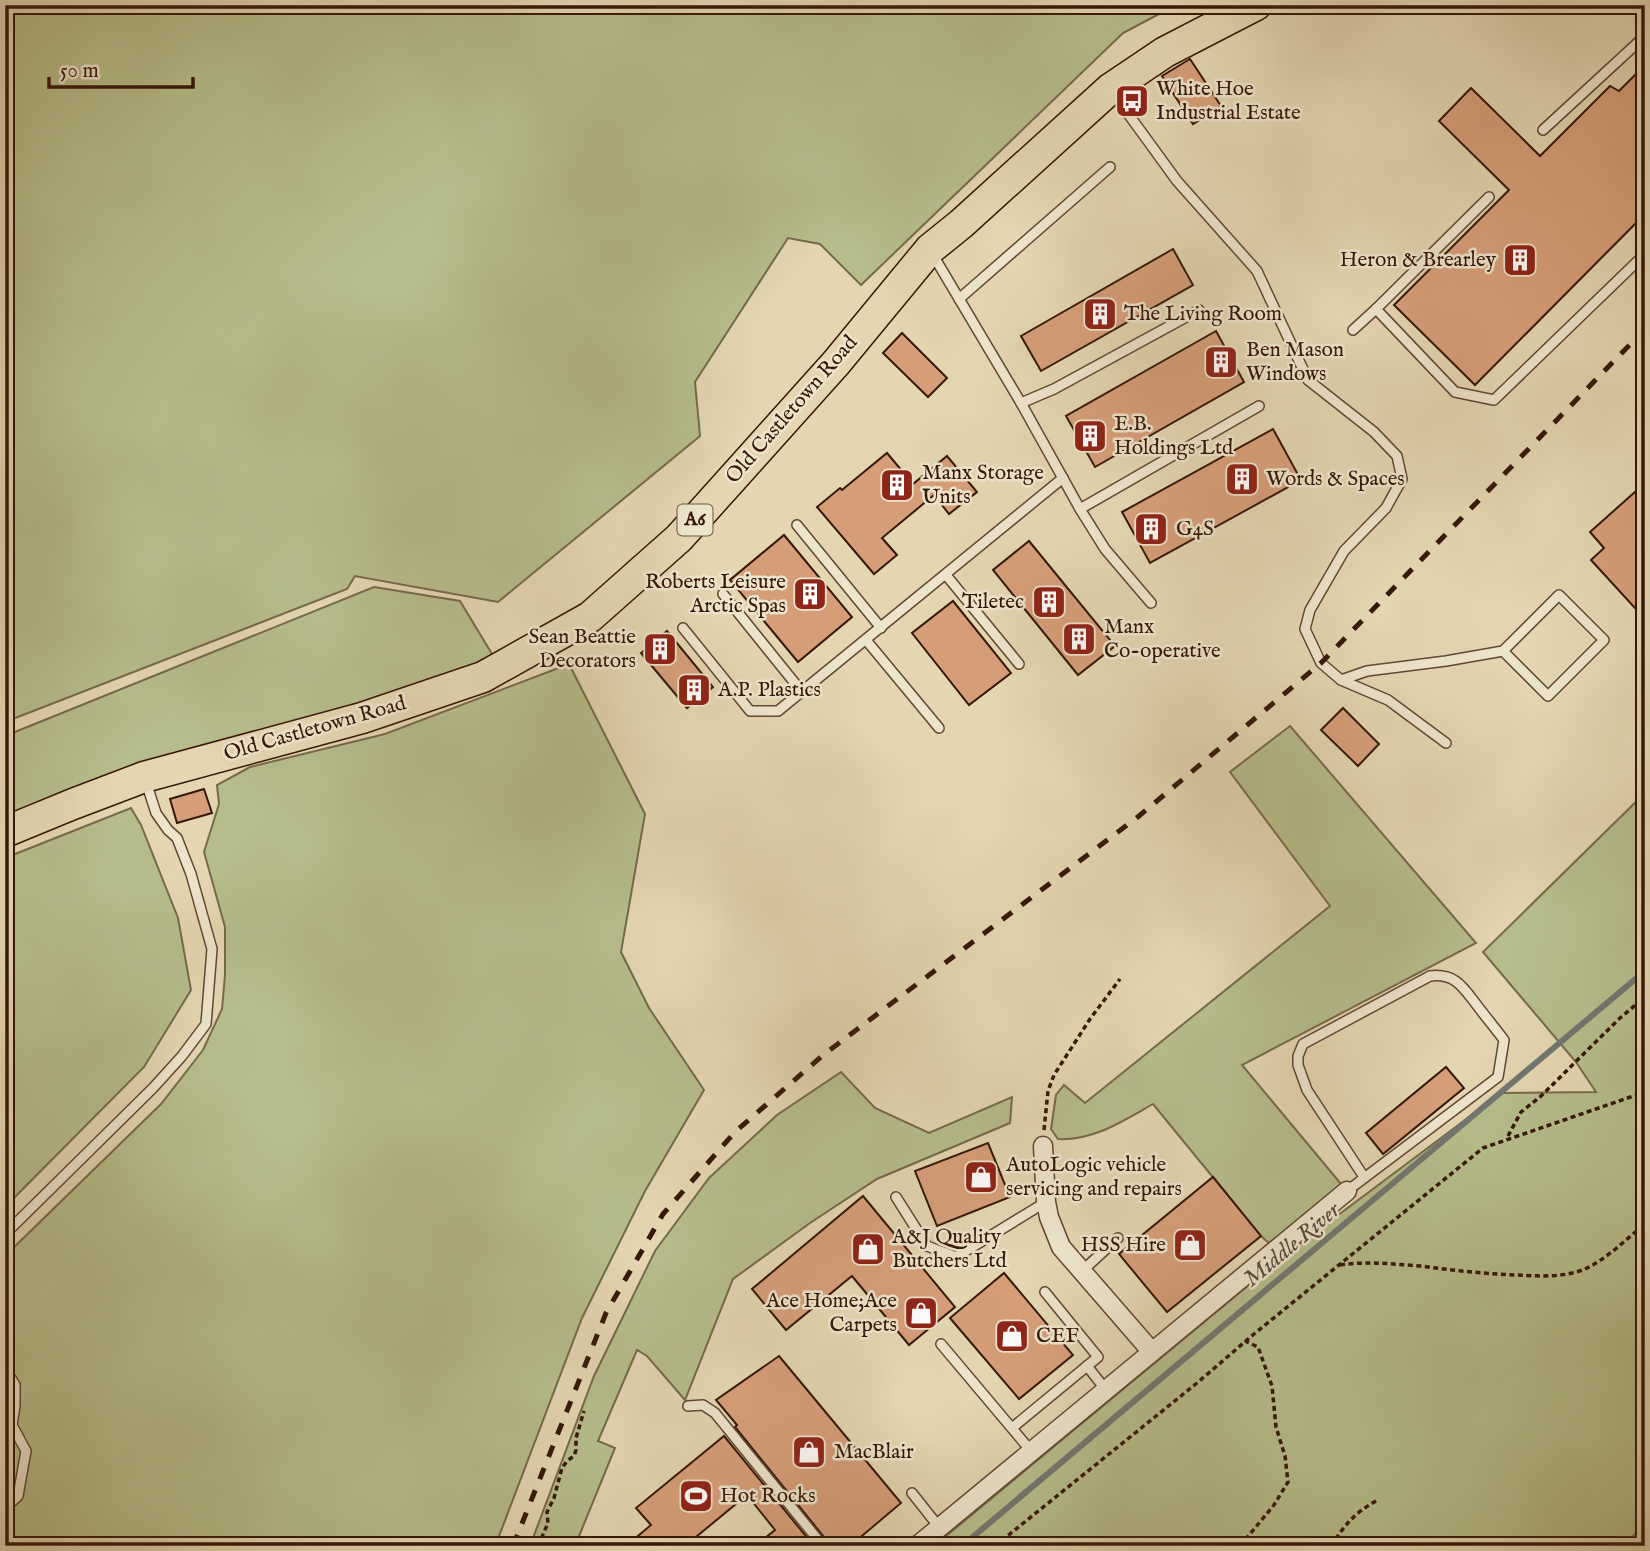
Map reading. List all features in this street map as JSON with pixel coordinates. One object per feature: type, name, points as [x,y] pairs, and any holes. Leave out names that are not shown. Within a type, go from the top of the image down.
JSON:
[{"type":"highway","name":"Old Castletown Road","points":[[5,832],[144,777],[362,718],[483,677],[590,617],[679,538],[836,363],[930,249],[1110,89],[1165,52],[1256,5]]},
{"type":"street","points":[[1043,1146],[1046,1202],[1061,1247],[1152,1352]]},
{"type":"street","points":[[917,1546],[1347,1191]]},
{"type":"lane","points":[[1543,130],[1645,36]]},
{"type":"lane","points":[[1110,89],[1177,181],[1258,271],[1308,380],[1374,432],[1397,456],[1402,479],[1386,508],[1344,551],[1310,610],[1305,629],[1321,663],[1342,680],[1388,700],[1446,743]]},
{"type":"lane","points":[[959,299],[1110,167]]},
{"type":"lane","points":[[1353,330],[1489,197]]},
{"type":"lane","points":[[930,249],[1080,509],[1105,548],[1151,603]]},
{"type":"lane","points":[[1376,309],[1455,392],[1494,400],[1645,254]]},
{"type":"lane","points":[[1021,403],[1199,310]]},
{"type":"lane","points":[[1080,509],[1259,406]]},
{"type":"lane","points":[[683,628],[750,711],[778,711],[1063,478]]},
{"type":"lane","points":[[797,525],[881,628]]},
{"type":"lane","points":[[946,575],[1020,664]]},
{"type":"lane","points":[[723,594],[802,692]]},
{"type":"lane","points":[[1342,680],[1367,671],[1446,662],[1503,651],[1559,595],[1604,640],[1548,696],[1503,651]]},
{"type":"lane","points":[[866,640],[939,728]]},
{"type":"lane","points":[[5,1234],[153,1088],[206,1024],[212,948],[191,874],[177,838],[156,813],[144,777]]},
{"type":"lane","points":[[1347,1191],[1498,1077],[1504,1040],[1464,987],[1447,977],[1430,976],[1407,988],[1303,1044],[1298,1056],[1300,1073],[1307,1090],[1364,1177]]},
{"type":"lane","points":[[896,1197],[927,1246],[956,1257],[1046,1202]]},
{"type":"lane","points":[[1081,1272],[1118,1237]]},
{"type":"lane","points":[[1012,1428],[1098,1357],[1045,1292]]},
{"type":"lane","points":[[941,1344],[1031,1451]]},
{"type":"lane","points":[[1087,1366],[1106,1390]]},
{"type":"lane","points":[[5,1369],[15,1385],[12,1425],[26,1451],[18,1496],[5,1508]]},
{"type":"lane","points":[[688,1406],[703,1405],[715,1413],[823,1546]]},
{"type":"lane","points":[[912,1493],[939,1527]]},
{"type":"path","points":[[1043,1146],[1048,1091],[1054,1075],[1120,979]]},
{"type":"path","points":[[1507,1138],[1521,1112],[1645,997]]},
{"type":"path","points":[[995,1546],[1482,1147],[1645,1092]]},
{"type":"path","points":[[1338,1265],[1355,1262],[1499,1274],[1565,1275],[1598,1262],[1645,1224]]},
{"type":"path","points":[[1240,1546],[1274,1505],[1288,1482],[1285,1456],[1276,1427],[1272,1386],[1258,1347],[1245,1341]]},
{"type":"path","points":[[538,1546],[548,1523],[547,1512],[562,1468],[576,1450],[576,1438],[584,1411]]},
{"type":"path","points":[[1331,1546],[1345,1525],[1359,1511],[1376,1501]]},
{"type":"green space","points":[[5,5],[1176,5],[1123,33],[861,285],[820,244],[788,238],[695,382],[700,436],[498,602],[355,576],[347,589],[5,722]]},
{"type":"green space","points":[[374,587],[460,601],[495,659],[5,819],[5,736]]},
{"type":"green space","points":[[569,664],[645,814],[621,952],[649,1008],[704,1090],[645,1191],[582,1318],[497,1546],[5,1546],[5,1256],[161,1104],[203,1050],[222,1009],[225,927],[204,852],[219,804],[217,785],[250,767],[385,734]]},
{"type":"green space","points":[[1290,726],[1476,943],[1242,1065],[1341,1184],[1270,1244],[1153,1104],[1107,1129],[1083,1137],[1058,1139],[1051,1129],[1056,1095],[1064,1085],[1085,1103],[1330,906],[1230,772]]},
{"type":"green space","points":[[1645,793],[1645,1524],[1623,1546],[934,1546],[1285,1255],[1501,1093],[1596,1092],[1576,1062],[1483,952]]},
{"type":"green space","points":[[131,808],[141,825],[178,918],[191,990],[144,1067],[5,1207],[5,858]]},
{"type":"green space","points":[[841,1072],[875,1108],[929,1133],[1012,1097],[1010,1123],[877,1179],[733,1279],[685,1400],[647,1356],[637,1350],[598,1441],[615,1448],[575,1546],[530,1546],[594,1376],[655,1251],[709,1178],[777,1115]]},
{"type":"building","points":[[1190,59],[1221,106],[1193,124],[1162,76]]},
{"type":"building","name":"Heron & Brearley","points":[[1645,65],[1645,214],[1475,385],[1394,305],[1509,190],[1439,121],[1471,88],[1540,156],[1610,86],[1619,91]]},
{"type":"building","points":[[1173,249],[1193,285],[1041,371],[1021,336]]},
{"type":"building","points":[[1216,331],[1244,382],[1095,467],[1066,416]]},
{"type":"building","points":[[902,333],[947,378],[928,397],[883,353]]},
{"type":"building","points":[[1273,429],[1301,480],[1150,563],[1122,512]]},
{"type":"building","points":[[887,453],[913,484],[947,456],[977,492],[949,514],[934,495],[882,538],[897,555],[874,574],[817,507]]},
{"type":"building","points":[[1645,483],[1645,619],[1591,560],[1604,548],[1590,532]]},
{"type":"building","points":[[784,535],[852,617],[798,662],[730,580]]},
{"type":"building","points":[[1029,541],[1115,646],[1078,675],[993,570]]},
{"type":"building","points":[[953,601],[1011,673],[969,705],[912,633]]},
{"type":"building","points":[[667,631],[713,687],[687,708],[641,653]]},
{"type":"building","points":[[1343,708],[1379,744],[1358,766],[1321,730]]},
{"type":"building","points":[[204,789],[212,813],[177,823],[170,799]]},
{"type":"building","points":[[1446,1067],[1464,1088],[1383,1154],[1366,1133]]},
{"type":"building","points":[[988,1143],[1010,1197],[937,1226],[915,1171]]},
{"type":"building","name":"HSS Hire","points":[[1213,1177],[1261,1236],[1167,1312],[1119,1254]]},
{"type":"building","points":[[863,1196],[955,1307],[909,1345],[852,1276],[786,1330],[752,1289]]},
{"type":"building","name":"CEF","points":[[1004,1273],[1073,1355],[1019,1399],[950,1318]]},
{"type":"building","name":"MacBlair","points":[[779,1356],[901,1503],[850,1546],[830,1546],[716,1400]]},
{"type":"building","points":[[724,1436],[814,1546],[755,1546],[775,1530],[747,1495],[685,1546],[626,1546],[651,1525],[636,1508]]},
{"type":"waterway","name":"Middle River","points":[[962,1546],[1645,971]]},
{"type":"railway","points":[[513,1546],[606,1313],[663,1214],[735,1132],[822,1056],[1139,816],[1321,663],[1645,329]]},
{"type":"place","name":"White Hoe Industrial Estate","points":[[1132,101]]},
{"type":"place","name":"Heron & Brearley","points":[[1520,260]]},
{"type":"place","name":"The Living Room","points":[[1100,314]]},
{"type":"place","name":"Ben Mason Windows","points":[[1221,362]]},
{"type":"place","name":"E.B. Holdings Ltd","points":[[1090,436]]},
{"type":"place","name":"Words & Spaces","points":[[1242,479]]},
{"type":"place","name":"Manx Storage Units","points":[[897,485]]},
{"type":"place","name":"G4S","points":[[1151,529]]},
{"type":"place","name":"Roberts Leisure Arctic Spas","points":[[810,594]]},
{"type":"place","name":"Tiletec","points":[[1049,602]]},
{"type":"place","name":"Manx Co-operative","points":[[1079,639]]},
{"type":"place","name":"Sean Beattie Decorators","points":[[660,649]]},
{"type":"place","name":"A.P. Plastics","points":[[694,690]]},
{"type":"place","name":"AutoLogic vehicle servicing and repairs","points":[[981,1177]]},
{"type":"place","name":"HSS Hire","points":[[1190,1245]]},
{"type":"place","name":"A&J Quality Butchers Ltd","points":[[868,1249]]},
{"type":"place","name":"Ace Home;Ace Carpets","points":[[921,1313]]},
{"type":"place","name":"CEF","points":[[1012,1336]]},
{"type":"place","name":"MacBlair","points":[[809,1452]]},
{"type":"place","name":"Hot Rocks","points":[[696,1496]]}]
